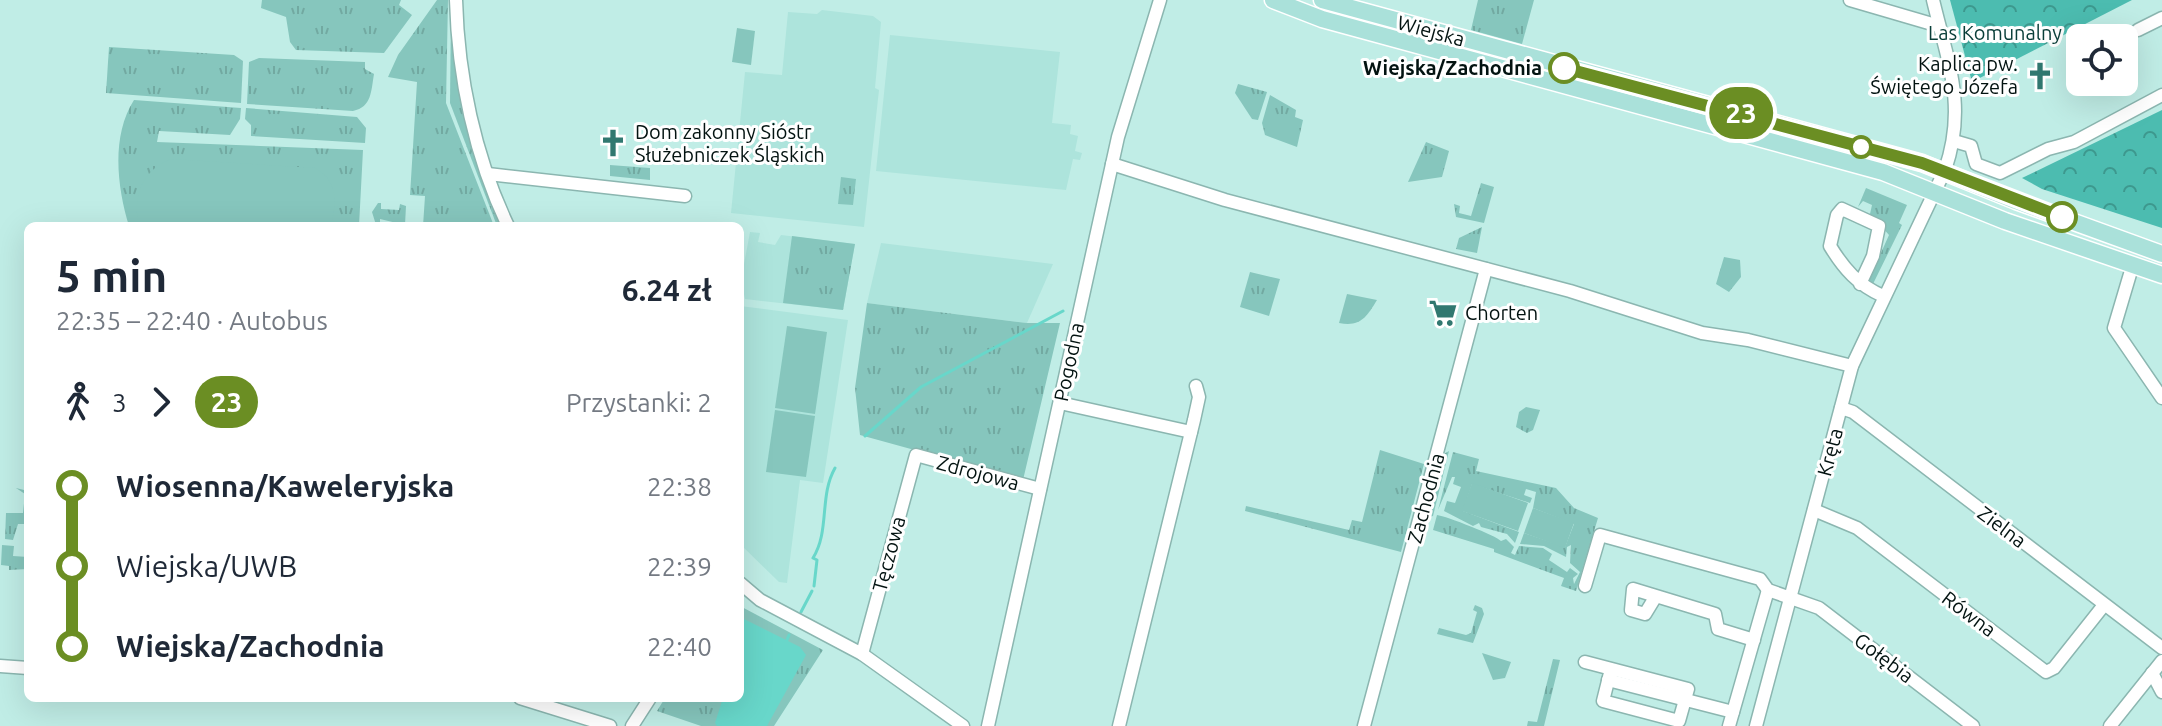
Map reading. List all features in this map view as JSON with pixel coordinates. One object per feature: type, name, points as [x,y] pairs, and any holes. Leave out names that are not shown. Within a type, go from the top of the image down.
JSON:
[{"type":"main road","name":"Wiejska","points":[[1273,0],[1322,19],[1536,80],[1883,172],[1935,190],[2005,221],[2162,275]]},
{"type":"main road","name":"Wiejska","points":[[1322,0],[1945,170],[2016,201],[2162,254]]},
{"type":"main road","points":[[1491,67],[1501,60],[1501,54],[1495,48]]},
{"type":"main road","points":[[1536,80],[1541,61]]},
{"type":"main road","points":[[1883,172],[1889,154]]},
{"type":"street","points":[[456,0],[468,101],[488,174],[506,222]]},
{"type":"street","name":"Pogodna","points":[[988,726],[1112,164],[1130,92],[1160,0]]},
{"type":"street","points":[[1850,0],[1939,26]]},
{"type":"street","points":[[1933,0],[1956,100],[1954,141],[1935,190]]},
{"type":"street","points":[[2138,30],[2162,18]]},
{"type":"street","points":[[1954,141],[1971,146],[1976,164],[2000,173],[2048,149],[2074,142],[2162,95]]},
{"type":"street","points":[[1112,164],[1240,204],[1661,317],[1702,333],[1748,340],[1852,366]]},
{"type":"street","points":[[488,174],[685,196]]},
{"type":"street","name":"Kręta","points":[[1756,726],[1852,366],[1935,190]]},
{"type":"street","points":[[1860,284],[1873,256],[1879,226],[1871,219],[1842,209],[1837,215],[1830,246],[1843,268],[1860,284],[1883,296]]},
{"type":"street","points":[[2133,264],[2114,328],[2162,398]]},
{"type":"street","name":"Zachodnia","points":[[1364,726],[1486,269]]},
{"type":"street","points":[[1119,726],[1199,397],[1196,386]]},
{"type":"street","points":[[1060,403],[1191,432]]},
{"type":"street","name":"Zielna","points":[[1841,408],[1853,412],[2162,648]]},
{"type":"street","name":"Zdrojowa","points":[[916,455],[1040,489]]},
{"type":"street","name":"Tęczowa","points":[[862,654],[916,455]]},
{"type":"street","name":"Równa","points":[[1814,510],[1857,528],[2046,672],[2054,668],[2104,605]]},
{"type":"street","name":"Gołębia","points":[[1585,586],[1600,535],[1760,579],[1768,590],[1819,608],[1973,726]]},
{"type":"street","points":[[744,586],[760,600],[862,654],[963,726]]},
{"type":"street","points":[[1729,726],[1768,590]]},
{"type":"street","points":[[1656,596],[1715,614],[1718,629],[1754,640]]},
{"type":"street","points":[[2110,726],[2162,661]]},
{"type":"street","points":[[1585,662],[1668,696],[1733,712]]},
{"type":"street","points":[[0,666],[24,668]]},
{"type":"street","points":[[2152,673],[2162,692]]},
{"type":"street","points":[[1609,674],[1688,689],[1679,721],[1603,701],[1609,674]]},
{"type":"street","points":[[1662,717],[1668,696]]},
{"type":"street","points":[[533,702],[610,726]]},
{"type":"street","points":[[632,726],[647,702]]},
{"type":"shaded area","points":[[822,10],[873,16],[881,22],[875,88],[879,90],[864,227],[731,213],[745,72],[782,75],[788,12],[817,14]]},
{"type":"shaded area","points":[[890,35],[1060,52],[1052,123],[1071,125],[1070,134],[1078,136],[1075,151],[1082,153],[1080,160],[1073,159],[1066,190],[876,171]]},
{"type":"shaded area","points":[[750,232],[760,233],[758,242],[775,245],[781,235],[855,244],[843,310],[745,299],[744,264]]},
{"type":"shaded area","points":[[881,243],[1053,264],[1027,323],[867,303]]},
{"type":"shaded area","points":[[744,307],[848,320],[823,483],[800,480],[787,583],[779,582],[744,548]]},
{"type":"shaded area","points":[[744,619],[800,647],[806,655],[767,726],[717,726],[715,723],[722,702],[744,702]]},
{"type":"green space","points":[[262,0],[401,0],[399,5],[412,15],[384,53],[296,50],[290,42],[286,17],[261,8]]},
{"type":"green space","points":[[437,0],[448,0],[446,103],[492,222],[423,222],[425,196],[410,195],[417,82],[388,77],[398,55]]},
{"type":"green space","points":[[1478,0],[1534,0],[1522,44],[1471,30]]},
{"type":"green space","name":"Las Komunalny","points":[[1950,0],[2132,0],[2085,24],[2066,24],[2066,34],[1972,82]]},
{"type":"green space","points":[[451,10],[502,222],[495,222],[450,103]]},
{"type":"green space","points":[[737,28],[755,31],[751,65],[732,62]]},
{"type":"green space","points":[[109,47],[234,55],[243,61],[241,103],[106,93]]},
{"type":"green space","points":[[259,58],[365,62],[365,69],[374,74],[370,97],[364,106],[353,111],[247,104],[249,62]]},
{"type":"green space","points":[[1238,84],[1267,92],[1258,120],[1252,119],[1235,93]]},
{"type":"green space","points":[[1607,90],[1641,94],[1827,145],[1793,140]]},
{"type":"green space","points":[[1270,95],[1296,110],[1295,117],[1303,120],[1297,147],[1265,135],[1262,123]]},
{"type":"green space","points":[[134,100],[241,108],[240,119],[230,135],[159,131],[157,142],[363,150],[359,222],[128,222],[121,195],[118,162],[127,114]]},
{"type":"green space","points":[[246,108],[357,117],[366,128],[365,143],[251,136],[251,125],[245,119]]},
{"type":"green space","points":[[2162,110],[2162,228],[2042,189],[2022,178]]},
{"type":"green space","points":[[1426,142],[1449,151],[1442,177],[1408,182]]},
{"type":"green space","points":[[171,159],[315,168],[332,186],[335,201],[331,222],[138,222],[138,195],[146,177]]},
{"type":"green space","points":[[610,165],[650,168],[650,180],[610,176]]},
{"type":"green space","points":[[841,177],[856,179],[853,205],[838,204]]},
{"type":"green space","points":[[1481,183],[1494,187],[1484,223],[1456,217],[1454,204],[1460,206],[1459,213],[1471,216]]},
{"type":"green space","points":[[1866,188],[1907,205],[1899,223],[1902,225],[1872,286],[1867,284],[1889,235],[1870,214],[1872,205],[1863,201],[1858,207]]},
{"type":"green space","points":[[378,203],[381,203],[381,209],[399,210],[400,204],[406,206],[405,222],[380,219],[380,222],[375,222],[372,212]]},
{"type":"green space","points":[[1482,227],[1477,253],[1456,249],[1459,238]]},
{"type":"green space","points":[[792,236],[855,244],[843,310],[783,303]]},
{"type":"green space","points":[[1724,257],[1740,260],[1741,277],[1729,292],[1716,284]]},
{"type":"green space","points":[[1250,272],[1280,279],[1269,316],[1240,307]]},
{"type":"green space","points":[[1347,294],[1377,300],[1362,320],[1352,324],[1339,323]]},
{"type":"green space","points":[[867,303],[1027,323],[1060,323],[1023,480],[860,435],[855,388]]},
{"type":"green space","points":[[787,326],[827,332],[815,414],[775,408]]},
{"type":"green space","points":[[1526,407],[1540,410],[1533,430],[1527,433],[1516,427],[1519,412]]},
{"type":"green space","points":[[775,410],[815,416],[806,477],[766,472]]},
{"type":"green space","points":[[1380,450],[1424,464],[1401,552],[1245,511],[1246,506],[1349,530],[1352,520],[1362,522]]},
{"type":"green space","points":[[1449,451],[1433,516],[1426,518],[1442,455]]},
{"type":"green space","points":[[1453,452],[1479,459],[1476,471],[1556,488],[1574,508],[1598,518],[1576,591],[1561,586],[1564,578],[1494,552],[1494,549],[1433,530],[1437,515],[1442,516],[1501,541],[1506,539],[1514,547],[1511,553],[1515,555],[1519,546],[1543,548],[1552,554],[1549,560],[1567,572],[1570,568],[1578,574],[1573,578],[1574,584],[1580,572],[1570,563],[1571,545],[1567,547],[1566,557],[1544,546],[1520,544],[1524,533],[1565,547],[1574,524],[1533,508],[1536,492],[1526,489],[1524,495],[1532,498],[1530,503],[1472,484],[1463,511],[1519,532],[1515,543],[1507,534],[1481,527],[1479,523],[1473,526],[1444,511],[1447,501],[1455,503],[1461,487],[1453,484],[1455,477],[1452,477],[1438,510]]},
{"type":"green space","points":[[1472,483],[1528,503],[1518,531],[1462,511]]},
{"type":"green space","points":[[24,504],[24,524],[18,524],[13,540],[5,539],[6,513],[23,513]]},
{"type":"green space","points":[[1533,508],[1574,523],[1565,548],[1524,533]]},
{"type":"green space","points":[[2,545],[14,546],[13,556],[24,557],[24,569],[9,570],[9,566],[1,565]]},
{"type":"green space","points":[[1475,605],[1482,608],[1484,614],[1473,643],[1437,634],[1439,628],[1466,635],[1471,633],[1477,612],[1473,610]]},
{"type":"green space","points":[[744,608],[823,650],[774,726],[701,726],[657,711],[663,702],[744,702]]},
{"type":"green space","points":[[1482,653],[1511,662],[1505,678],[1493,680]]},
{"type":"green space","points":[[1553,659],[1560,660],[1544,726],[1527,726],[1528,721],[1537,722]]},
{"type":"waterway","points":[[865,436],[921,387],[1063,311]]},
{"type":"waterway","points":[[814,586],[817,560],[813,558],[821,536],[827,490],[835,468]]},
{"type":"waterway","points":[[801,612],[812,591]]},
{"type":"waterway","points":[[787,640],[789,635]]},
{"type":"bus line","name":"23","points":[[1564,68],[1922,163],[2062,217]]},
{"type":"place","name":"Wiejska/Zachodnia","points":[[1564,68]]},
{"type":"place","name":"Kaplica pw. Świętego Józefa","points":[[2040,76]]},
{"type":"place","name":"Dom zakonny Sióstr Służebniczek Śląskich","points":[[613,143]]},
{"type":"place","name":"Chorten","points":[[1443,313]]}]
